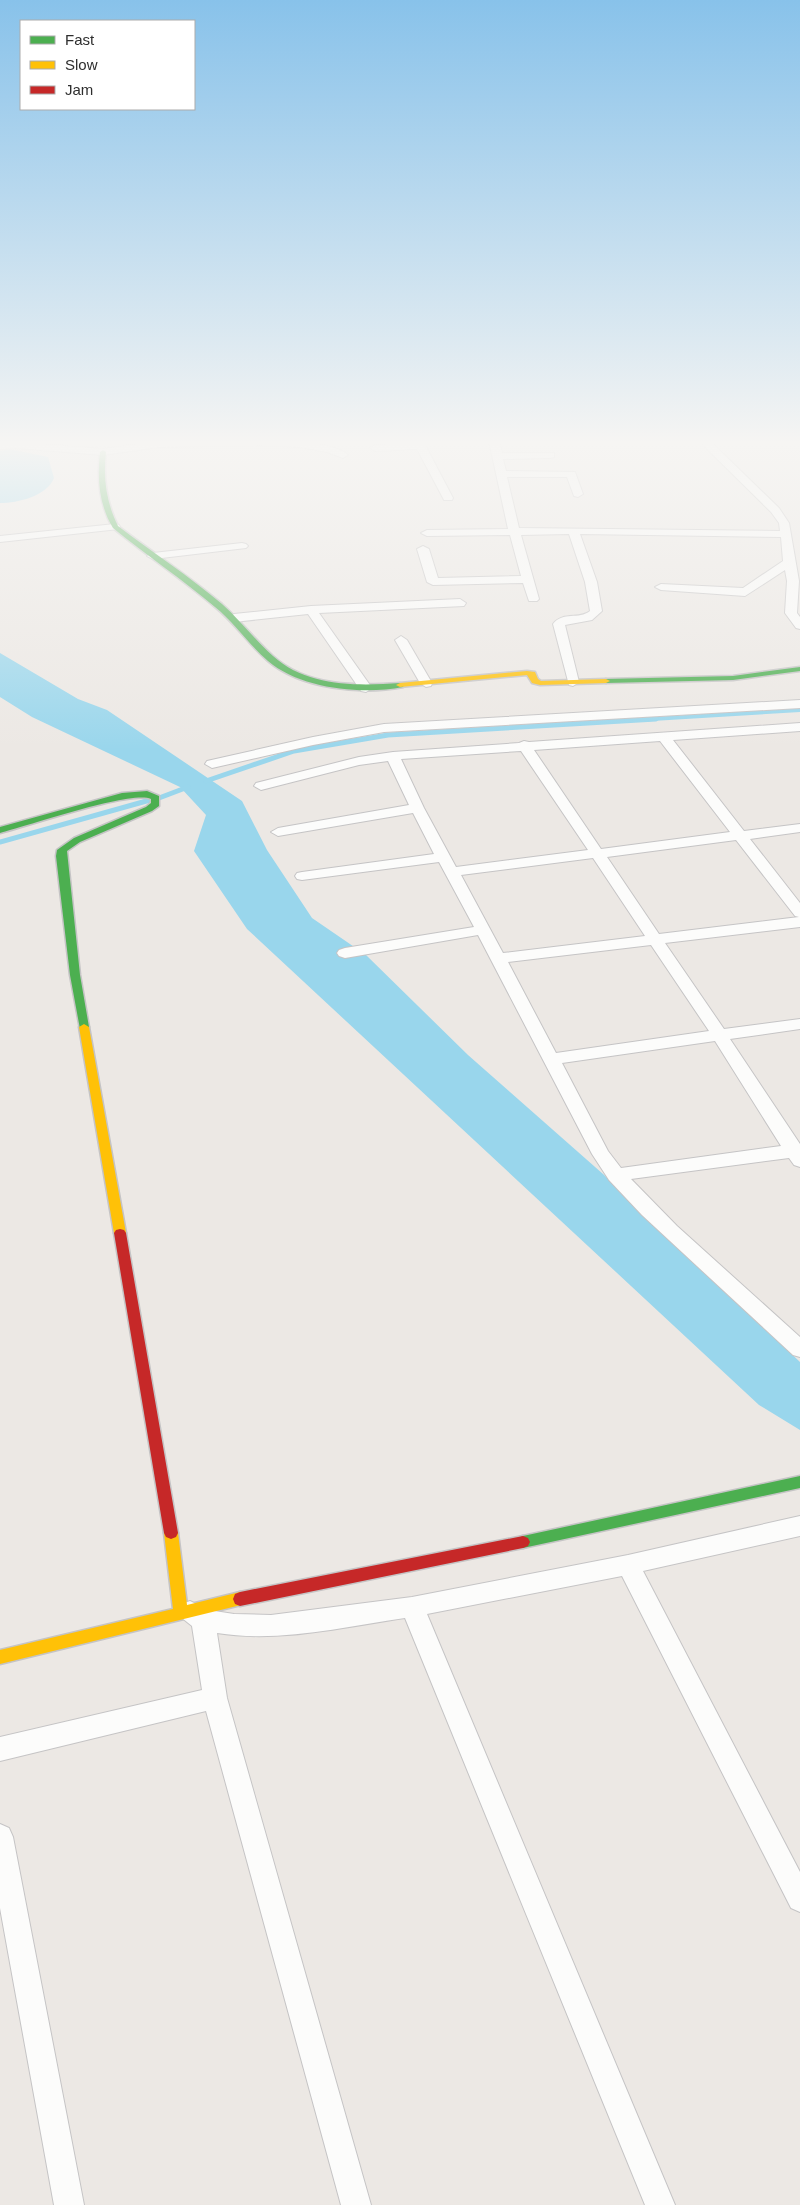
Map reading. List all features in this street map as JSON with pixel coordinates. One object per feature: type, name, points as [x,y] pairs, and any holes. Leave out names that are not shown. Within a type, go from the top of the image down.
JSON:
[{"type":"street","points":[[137,544],[234,618],[260,648],[281,666],[323,681],[366,688],[527,673],[532,674],[537,682],[573,682],[733,678],[800,670]]},
{"type":"street","points":[[518,544],[533,599]]},
{"type":"street","points":[[573,682],[559,624],[564,620],[589,618],[596,611],[591,582],[578,544]]},
{"type":"street","points":[[788,544],[793,569],[796,614],[800,625]]},
{"type":"street","points":[[153,556],[242,546]]},
{"type":"street","points":[[423,549],[433,582],[528,579]]},
{"type":"street","points":[[661,587],[745,592],[793,569]]},
{"type":"street","points":[[234,618],[311,610],[460,603]]},
{"type":"street","points":[[311,610],[366,688]]},
{"type":"street","points":[[401,640],[426,683]]},
{"type":"street","points":[[794,719],[800,704]]},
{"type":"street","points":[[261,786],[359,761],[393,756],[524,745],[666,738],[794,719]]},
{"type":"street","points":[[212,764],[322,739],[392,728],[498,720],[794,719]]},
{"type":"street","points":[[666,738],[800,913]]},
{"type":"street","points":[[524,745],[798,1154],[615,1174]]},
{"type":"street","points":[[393,756],[416,808],[483,930],[601,1154],[615,1174],[640,1203],[721,1280],[800,1349]]},
{"type":"street","points":[[0,830],[122,796],[147,794],[157,800],[149,809],[134,817],[69,844],[62,850],[61,856],[75,975],[174,1548],[191,1615],[356,2205]]},
{"type":"street","points":[[278,832],[416,808]]},
{"type":"street","points":[[302,876],[597,854],[800,828]]},
{"type":"street","points":[[498,959],[800,922]]},
{"type":"street","points":[[345,953],[483,930]]},
{"type":"street","points":[[551,1060],[800,1024]]},
{"type":"street","points":[[0,1657],[191,1615],[266,1592],[575,1532],[800,1482]]},
{"type":"street","points":[[191,1615],[234,1625],[271,1626],[412,1606],[628,1565],[800,1526]]},
{"type":"street","points":[[628,1565],[800,1899]]},
{"type":"street","points":[[412,1606],[660,2205]]},
{"type":"street","points":[[0,1749],[215,1698]]},
{"type":"street","points":[[0,1838],[69,2205]]},
{"type":"water","points":[[0,653],[78,699],[107,710],[242,801],[267,850],[312,918],[366,955],[468,1055],[603,1174],[800,1362],[800,1430],[759,1405],[247,929],[194,851],[206,815],[180,787],[32,717],[0,697]]},
{"type":"waterway","points":[[636,720],[800,710]]},
{"type":"waterway","points":[[206,781],[294,751],[388,735],[656,719]]},
{"type":"waterway","points":[[159,798],[188,787]]},
{"type":"waterway","points":[[0,842],[150,800]]},
{"type":"traffic: fast","points":[[137,544],[219,606],[258,647],[286,670],[301,677],[333,685],[367,687],[400,685]]},
{"type":"traffic: fast","points":[[606,681],[733,678],[800,669]]},
{"type":"traffic: fast","points":[[0,830],[122,796],[147,794],[156,798],[156,804],[149,809],[77,840],[62,850],[61,856],[75,975],[84,1027]]},
{"type":"traffic: fast","points":[[523,1542],[800,1482]]},
{"type":"traffic: slow","points":[[400,685],[527,673],[532,674],[535,681],[540,683],[606,681]]},
{"type":"traffic: slow","points":[[84,1027],[120,1233]]},
{"type":"traffic: slow","points":[[171,1533],[181,1614]]},
{"type":"traffic: slow","points":[[0,1657],[240,1599]]},
{"type":"traffic: jam","points":[[120,1233],[171,1533]]},
{"type":"traffic: jam","points":[[240,1599],[523,1542]]}]
